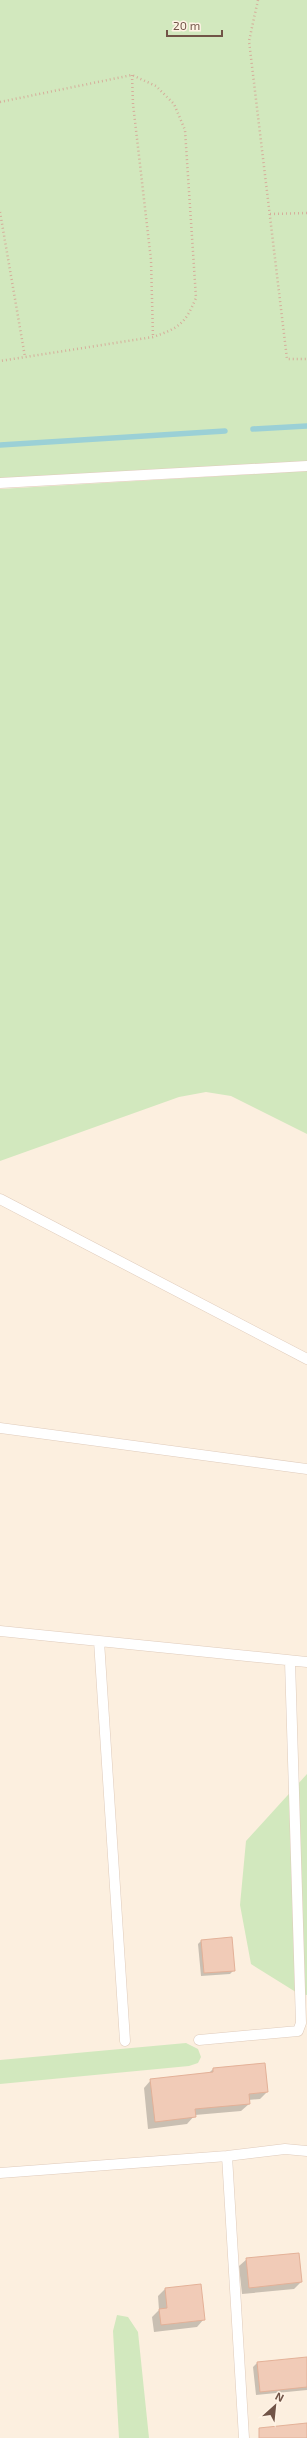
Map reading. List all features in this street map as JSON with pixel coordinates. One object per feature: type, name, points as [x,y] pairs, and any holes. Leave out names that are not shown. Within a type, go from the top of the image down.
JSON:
[{"type":"lane","points":[[0,483],[307,466]]},
{"type":"lane","points":[[0,1199],[307,1359]]},
{"type":"lane","points":[[0,1428],[307,1469]]},
{"type":"lane","points":[[0,1631],[307,1662]]},
{"type":"lane","points":[[99,1641],[125,2041]]},
{"type":"lane","points":[[199,2040],[298,2031],[301,2023],[290,1661]]},
{"type":"lane","points":[[0,2173],[227,2156],[285,2149],[307,2151]]},
{"type":"lane","points":[[227,2156],[244,2438]]},
{"type":"path","points":[[258,0],[249,40],[287,359],[307,359]]},
{"type":"path","points":[[0,102],[132,75],[156,86],[174,104],[186,130],[196,298],[188,317],[176,329],[153,337],[0,361]]},
{"type":"path","points":[[132,75],[133,104],[151,260],[153,337]]},
{"type":"path","points":[[0,212],[25,357]]},
{"type":"path","points":[[270,214],[307,213]]},
{"type":"green space","points":[[0,0],[307,0],[307,462],[0,479]]},
{"type":"green space","points":[[307,471],[307,1134],[231,1096],[206,1092],[179,1097],[0,1161],[0,489]]},
{"type":"green space","points":[[307,1774],[307,1995],[299,1994],[251,1964],[240,1905],[246,1841]]},
{"type":"green space","points":[[186,2043],[198,2049],[201,2057],[198,2063],[189,2066],[0,2084],[0,2060]]},
{"type":"green space","points":[[117,2315],[128,2317],[138,2332],[149,2438],[119,2438],[113,2331]]},
{"type":"building","points":[[232,1937],[235,1971],[204,1973],[201,1940]]},
{"type":"building","points":[[265,2063],[268,2092],[249,2094],[250,2104],[195,2109],[196,2117],[155,2122],[150,2079],[213,2072],[213,2068]]},
{"type":"building","points":[[299,2253],[302,2282],[249,2288],[246,2258]]},
{"type":"building","points":[[201,2284],[205,2320],[161,2325],[159,2309],[167,2308],[165,2288]]},
{"type":"building","points":[[307,2357],[307,2387],[260,2392],[257,2362]]},
{"type":"building","points":[[307,2423],[307,2438],[259,2438],[259,2428]]},
{"type":"waterway","points":[[253,429],[307,426]]},
{"type":"waterway","points":[[0,445],[225,431]]}]
